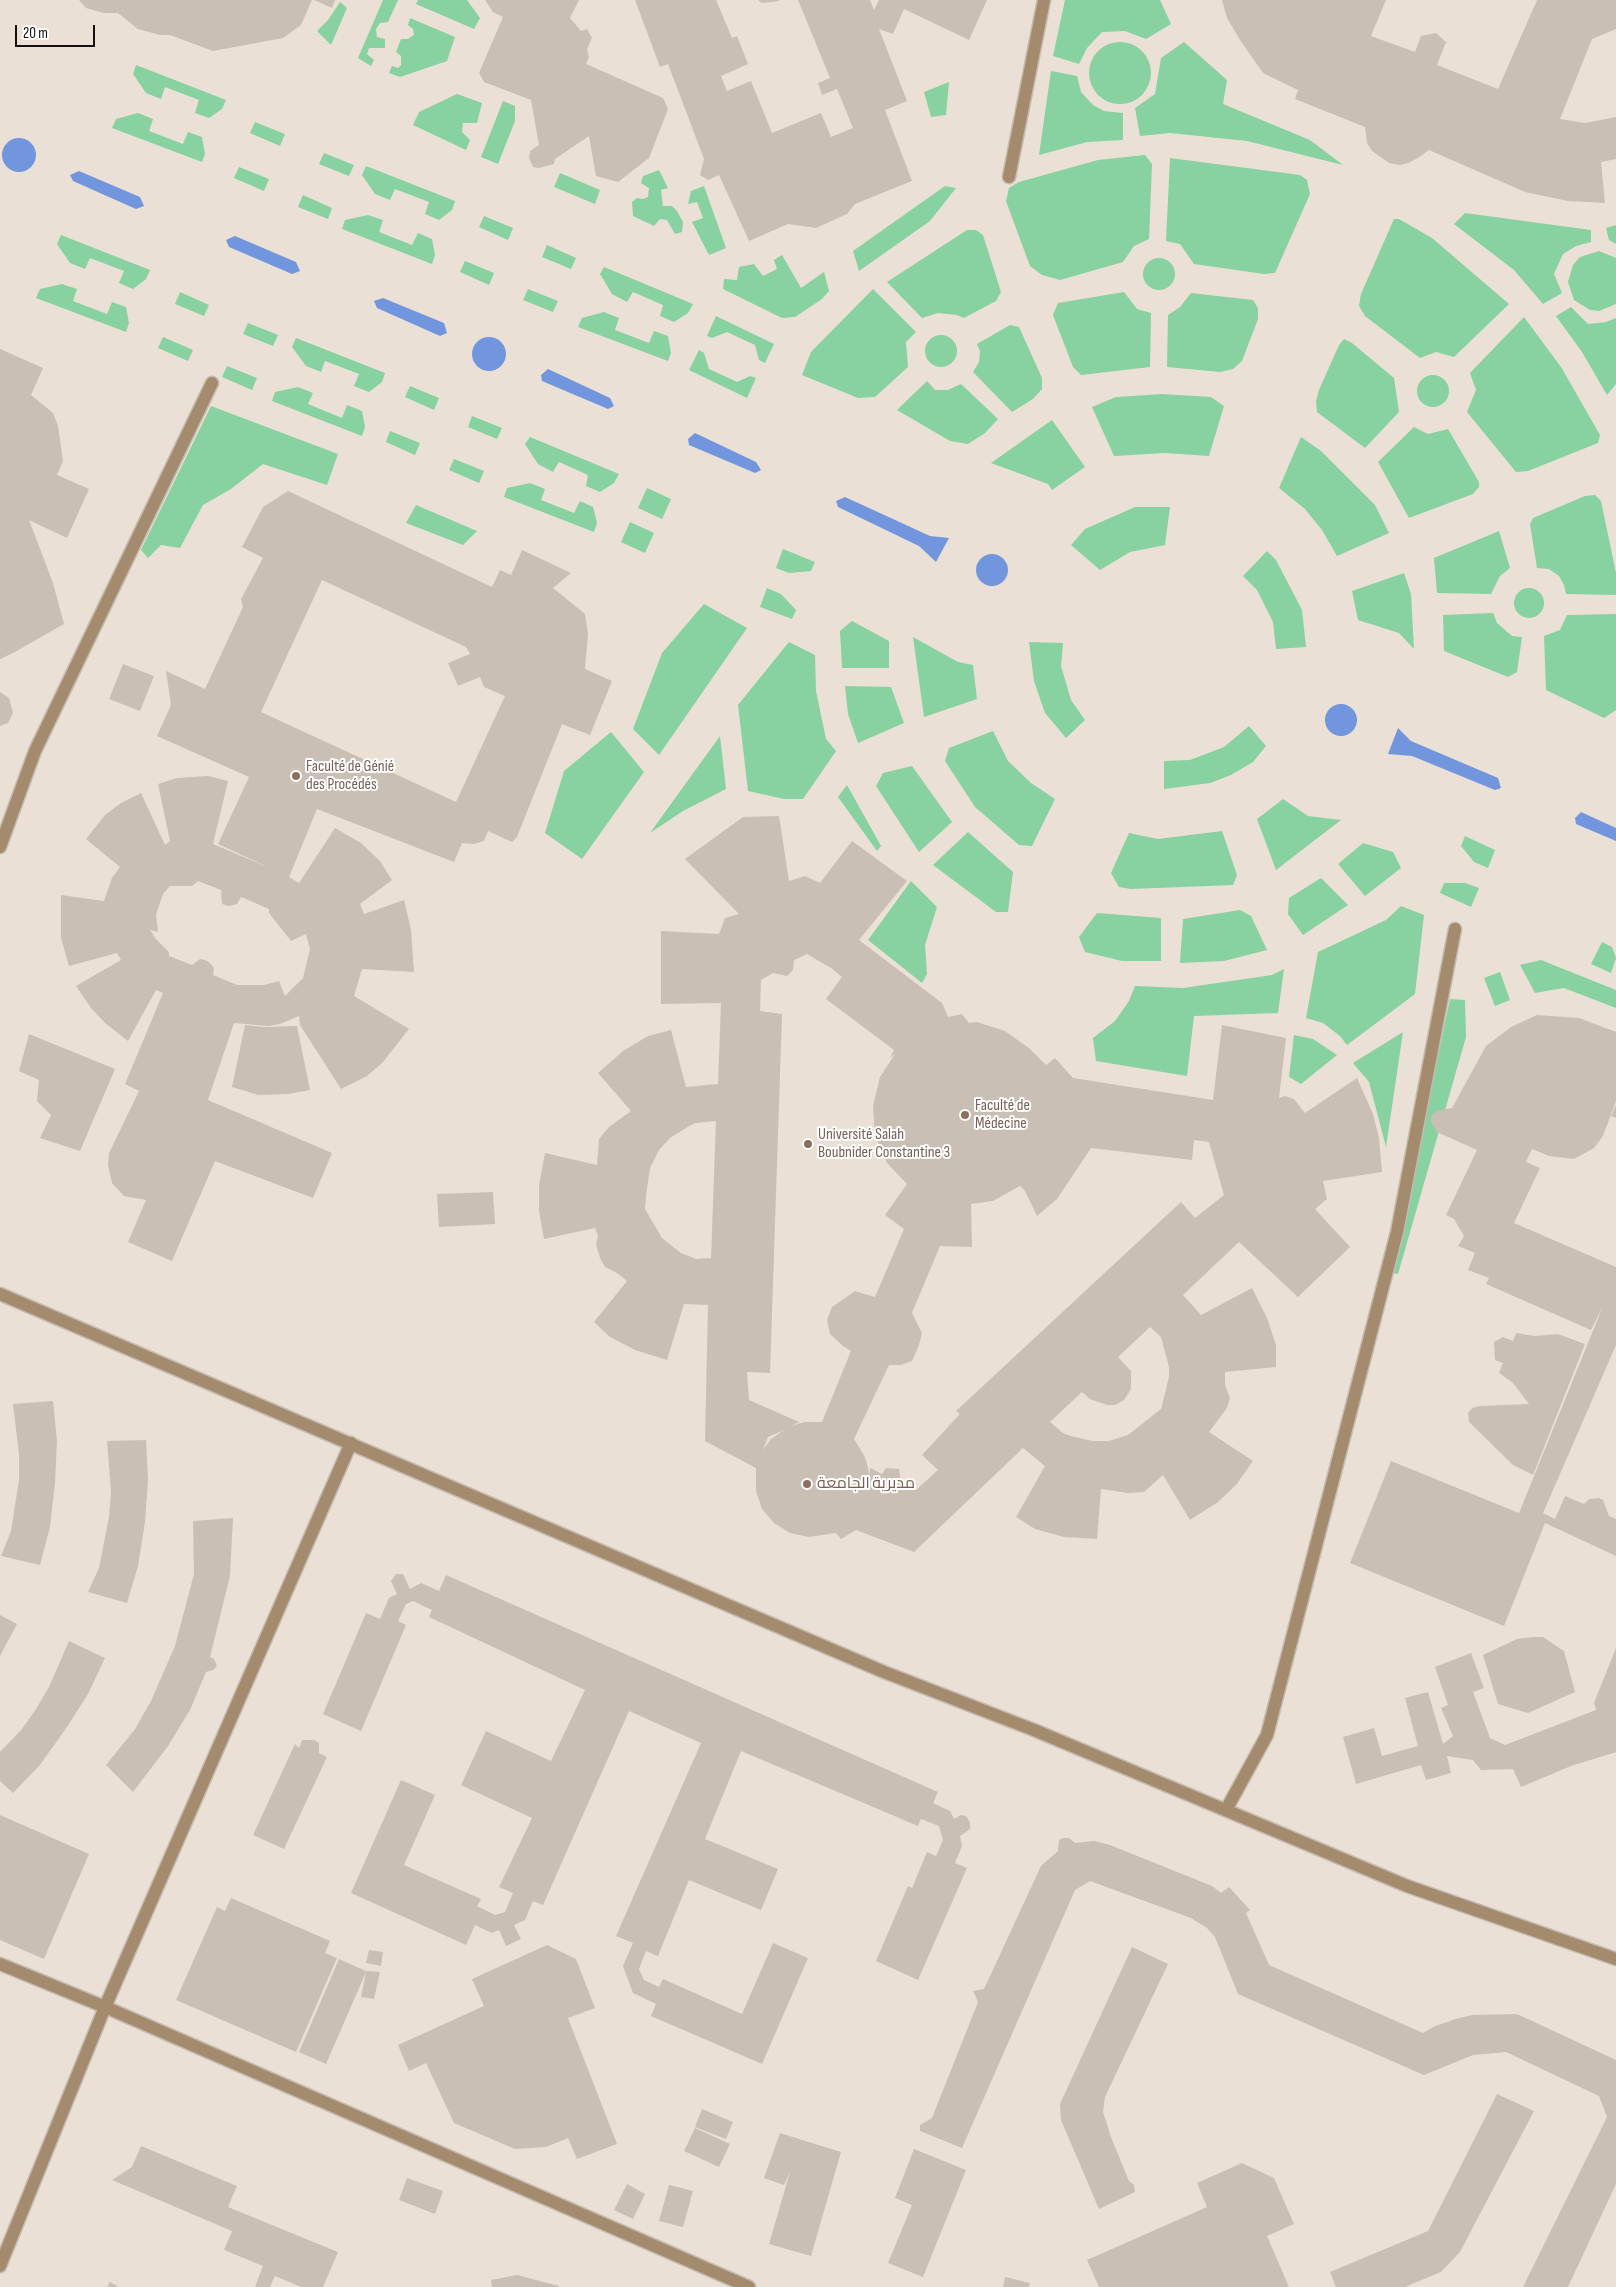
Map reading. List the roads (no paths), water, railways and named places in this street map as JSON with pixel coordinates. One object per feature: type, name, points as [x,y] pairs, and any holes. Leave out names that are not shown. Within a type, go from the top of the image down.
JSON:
[{"type":"street","points":[[1009,177],[1044,0]]},
{"type":"street","points":[[0,847],[35,751],[212,384]]},
{"type":"street","points":[[1226,1810],[1267,1735],[1397,1232],[1455,929]]},
{"type":"street","points":[[0,1294],[875,1668],[1034,1730],[1407,1886],[1616,1959]]},
{"type":"street","points":[[0,2266],[105,2007],[351,1443]]},
{"type":"street","points":[[0,1964],[105,2007],[749,2287]]},
{"type":"water","points":[[19,138],[31,143],[36,155],[31,167],[19,172],[7,167],[2,155],[7,143]]},
{"type":"water","points":[[79,171],[140,197],[144,206],[136,209],[73,181],[70,175]]},
{"type":"water","points":[[235,236],[296,262],[300,271],[292,274],[229,247],[226,240]]},
{"type":"water","points":[[383,298],[444,323],[447,333],[440,336],[377,308],[374,301]]},
{"type":"water","points":[[489,337],[501,342],[506,354],[501,366],[489,371],[477,366],[472,354],[477,342]]},
{"type":"water","points":[[548,369],[610,398],[614,406],[608,409],[542,381],[541,375]]},
{"type":"water","points":[[695,433],[756,462],[761,470],[755,473],[689,445],[688,439]]},
{"type":"water","points":[[845,497],[930,536],[949,538],[936,562],[919,546],[838,507],[836,501]]},
{"type":"water","points":[[992,554],[998,555],[1003,559],[1007,564],[1007,576],[1003,581],[998,585],[992,586],[986,585],[981,581],[977,576],[976,570],[977,564],[981,559],[986,555]]},
{"type":"water","points":[[1341,704],[1347,705],[1352,709],[1356,714],[1356,726],[1352,731],[1347,735],[1341,736],[1335,735],[1330,731],[1326,726],[1325,720],[1326,714],[1330,709],[1335,705]]},
{"type":"water","points":[[1398,728],[1411,741],[1498,778],[1501,788],[1495,790],[1412,756],[1388,754]]},
{"type":"water","points":[[1581,812],[1616,828],[1616,841],[1576,824],[1575,818]]},
{"type":"place","name":"Faculté de Génié des Procédés","points":[[296,776]]},
{"type":"place","name":"Faculté de Médecine","points":[[965,1115]]},
{"type":"place","name":"Université Salah Boubnider Constantine 3","points":[[808,1144]]},
{"type":"place","name":"مديرية الجامعة","points":[[807,1484]]}]
